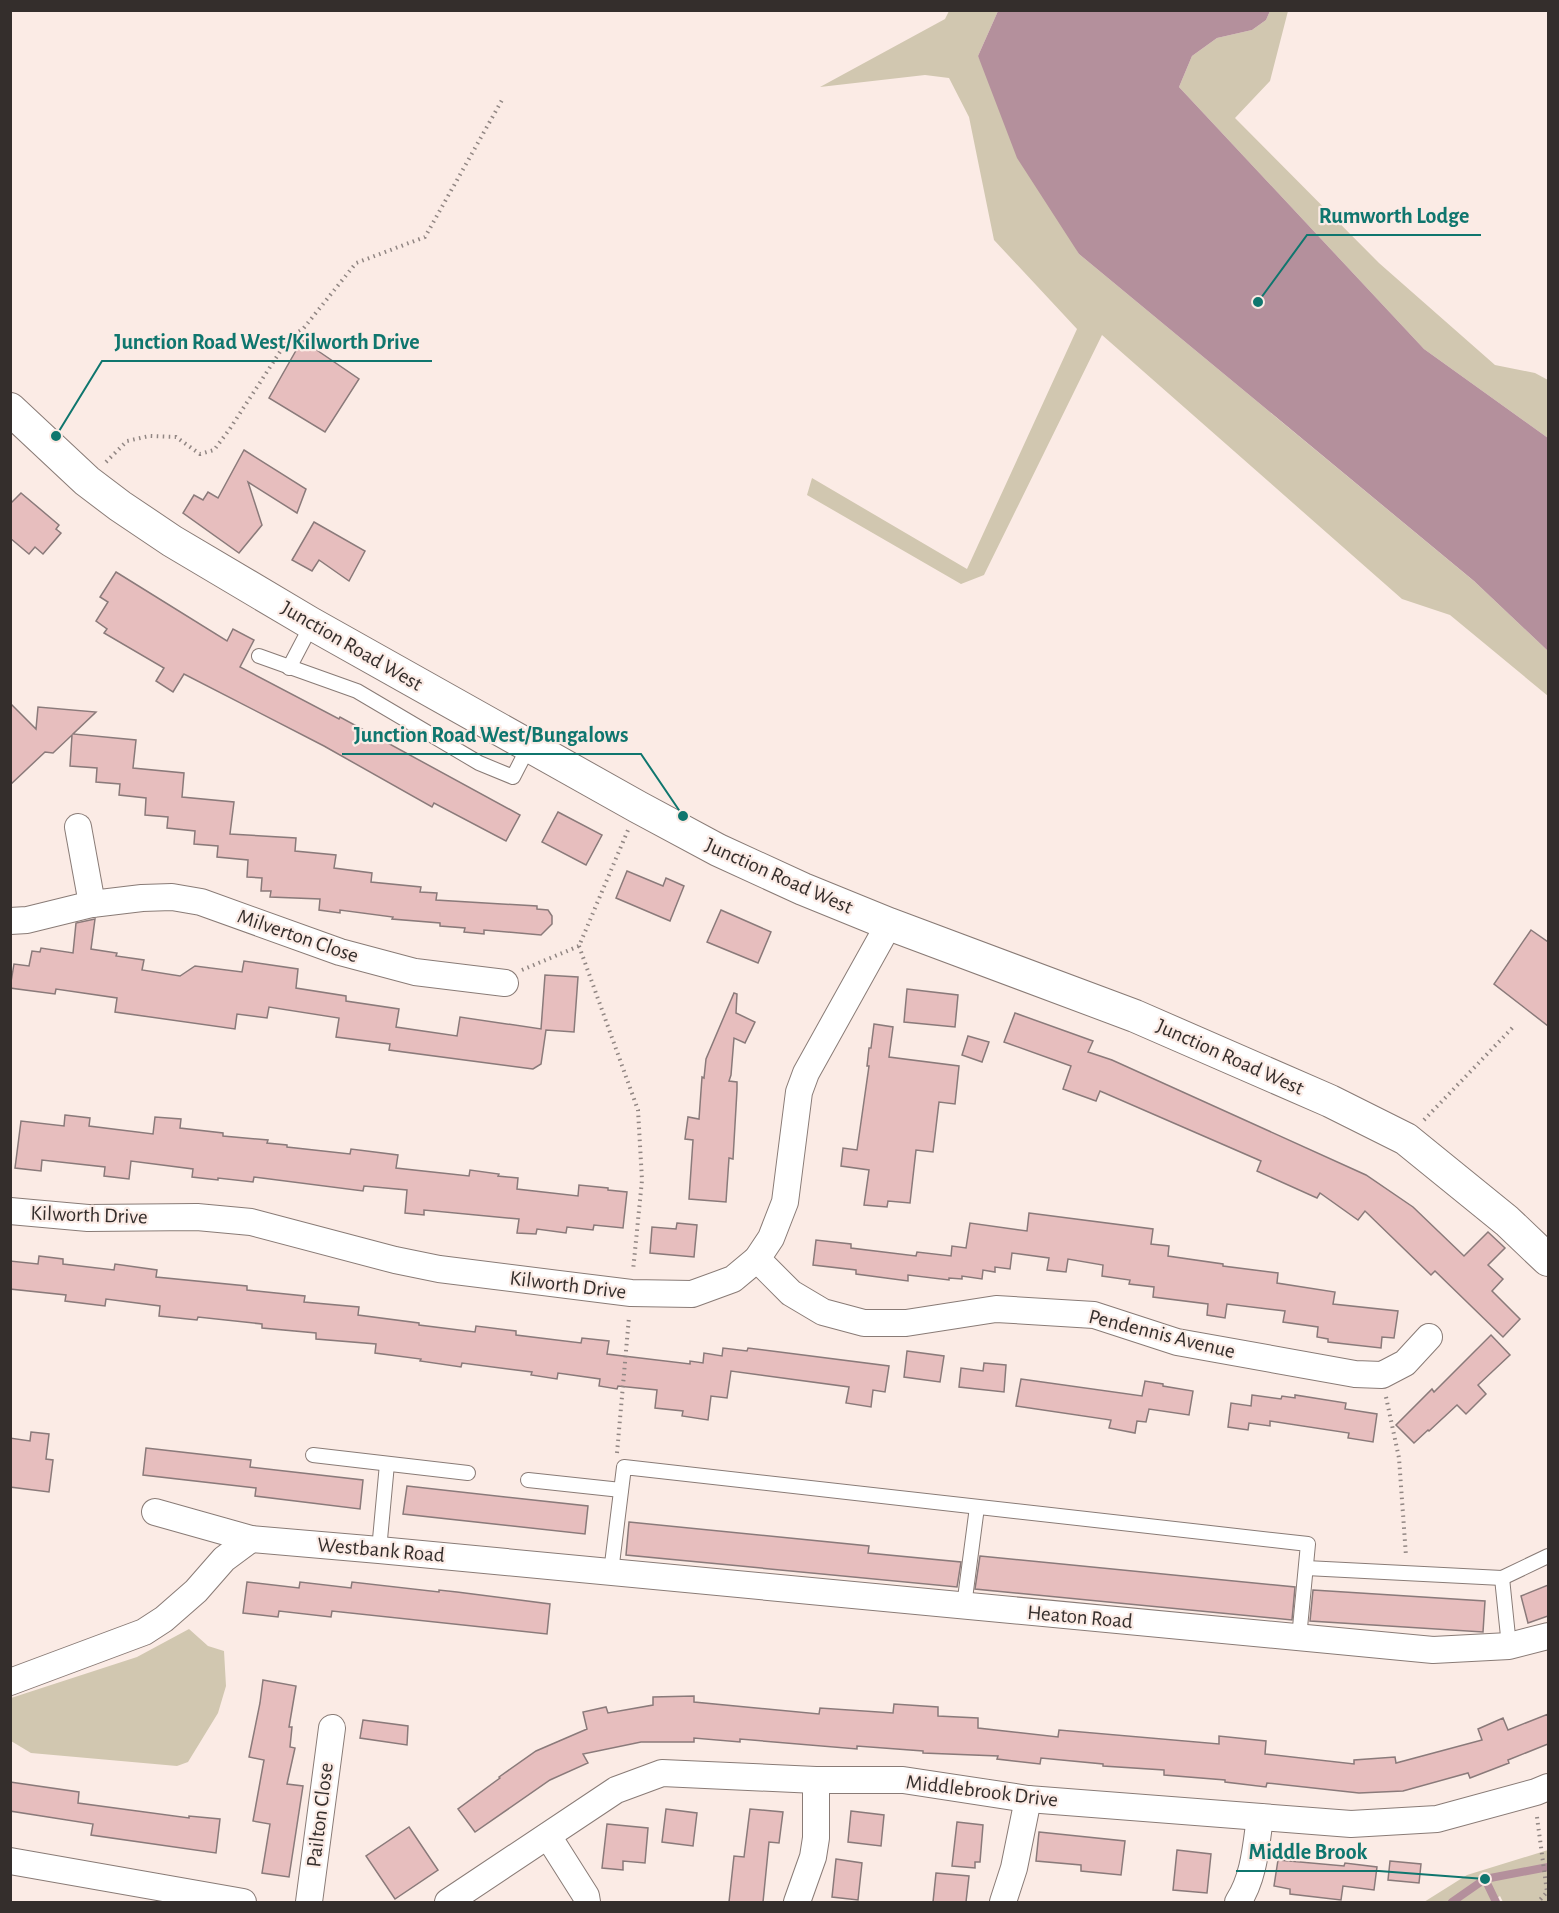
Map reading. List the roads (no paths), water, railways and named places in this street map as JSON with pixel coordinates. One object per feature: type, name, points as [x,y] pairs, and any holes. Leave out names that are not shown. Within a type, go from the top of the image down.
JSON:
[{"type":"street","name":"Junction Road West","points":[[10,409],[87,481],[172,542],[312,624],[638,807],[718,850],[803,889],[889,924],[1135,1016],[1330,1101],[1406,1139],[1507,1221],[1548,1260]]},
{"type":"street","points":[[78,827],[92,904]]},
{"type":"street","name":"Milverton Close","points":[[10,921],[27,920],[92,904],[172,897],[201,902],[340,952],[415,972],[505,983]]},
{"type":"street","name":"Kilworth Drive","points":[[10,1211],[88,1218],[197,1217],[250,1222],[395,1260],[439,1269],[631,1293],[693,1294],[733,1279],[757,1259],[771,1238],[785,1202],[799,1092],[806,1073],[889,924]]},
{"type":"street","name":"Pendennis Avenue","points":[[757,1259],[799,1298],[823,1312],[864,1323],[906,1323],[996,1309],[1095,1315],[1177,1342],[1355,1374],[1382,1375],[1405,1363],[1429,1337]]},
{"type":"street","name":"Westbank Road","points":[[154,1512],[251,1539],[611,1572]]},
{"type":"street","points":[[10,1682],[144,1632],[164,1619],[196,1591],[224,1559],[251,1539]]},
{"type":"street","name":"Heaton Road","points":[[611,1572],[1433,1650],[1509,1646],[1548,1636]]},
{"type":"street","name":"Pailton Close","points":[[309,1902],[332,1728]]},
{"type":"street","name":"Middlebrook Drive","points":[[448,1902],[616,1790],[662,1773],[816,1780],[903,1780],[1028,1799],[1351,1824],[1437,1819],[1548,1787]]},
{"type":"street","points":[[796,1902],[813,1857],[816,1838],[816,1780]]},
{"type":"street","points":[[1003,1902],[1014,1868],[1028,1799]]},
{"type":"street","points":[[1238,1902],[1246,1891],[1255,1857],[1260,1817]]},
{"type":"street","points":[[548,1836],[586,1896],[587,1902]]},
{"type":"street","points":[[10,1861],[243,1902]]},
{"type":"lane","points":[[289,668],[312,624]]},
{"type":"lane","points":[[259,656],[357,691],[479,763],[513,777],[529,746]]},
{"type":"lane","points":[[313,1455],[468,1473]]},
{"type":"lane","points":[[379,1550],[387,1464]]},
{"type":"lane","points":[[611,1572],[624,1467],[1308,1544],[1299,1638]]},
{"type":"lane","points":[[528,1480],[621,1490]]},
{"type":"lane","points":[[964,1606],[977,1507]]},
{"type":"lane","points":[[1306,1568],[1502,1578],[1548,1556]]},
{"type":"lane","points":[[1502,1578],[1509,1646]]},
{"type":"waterway","points":[[1452,1902],[1485,1879],[1548,1867]]},
{"type":"waterway","points":[[1485,1879],[1496,1902]]},
{"type":"place","name":"Rumworth Lodge","points":[[1258,302]]},
{"type":"place","name":"Junction Road West/Kilworth Drive","points":[[56,436]]},
{"type":"place","name":"Junction Road West/Bungalows","points":[[683,816]]},
{"type":"place","name":"Middle Brook","points":[[1485,1879]]}]
